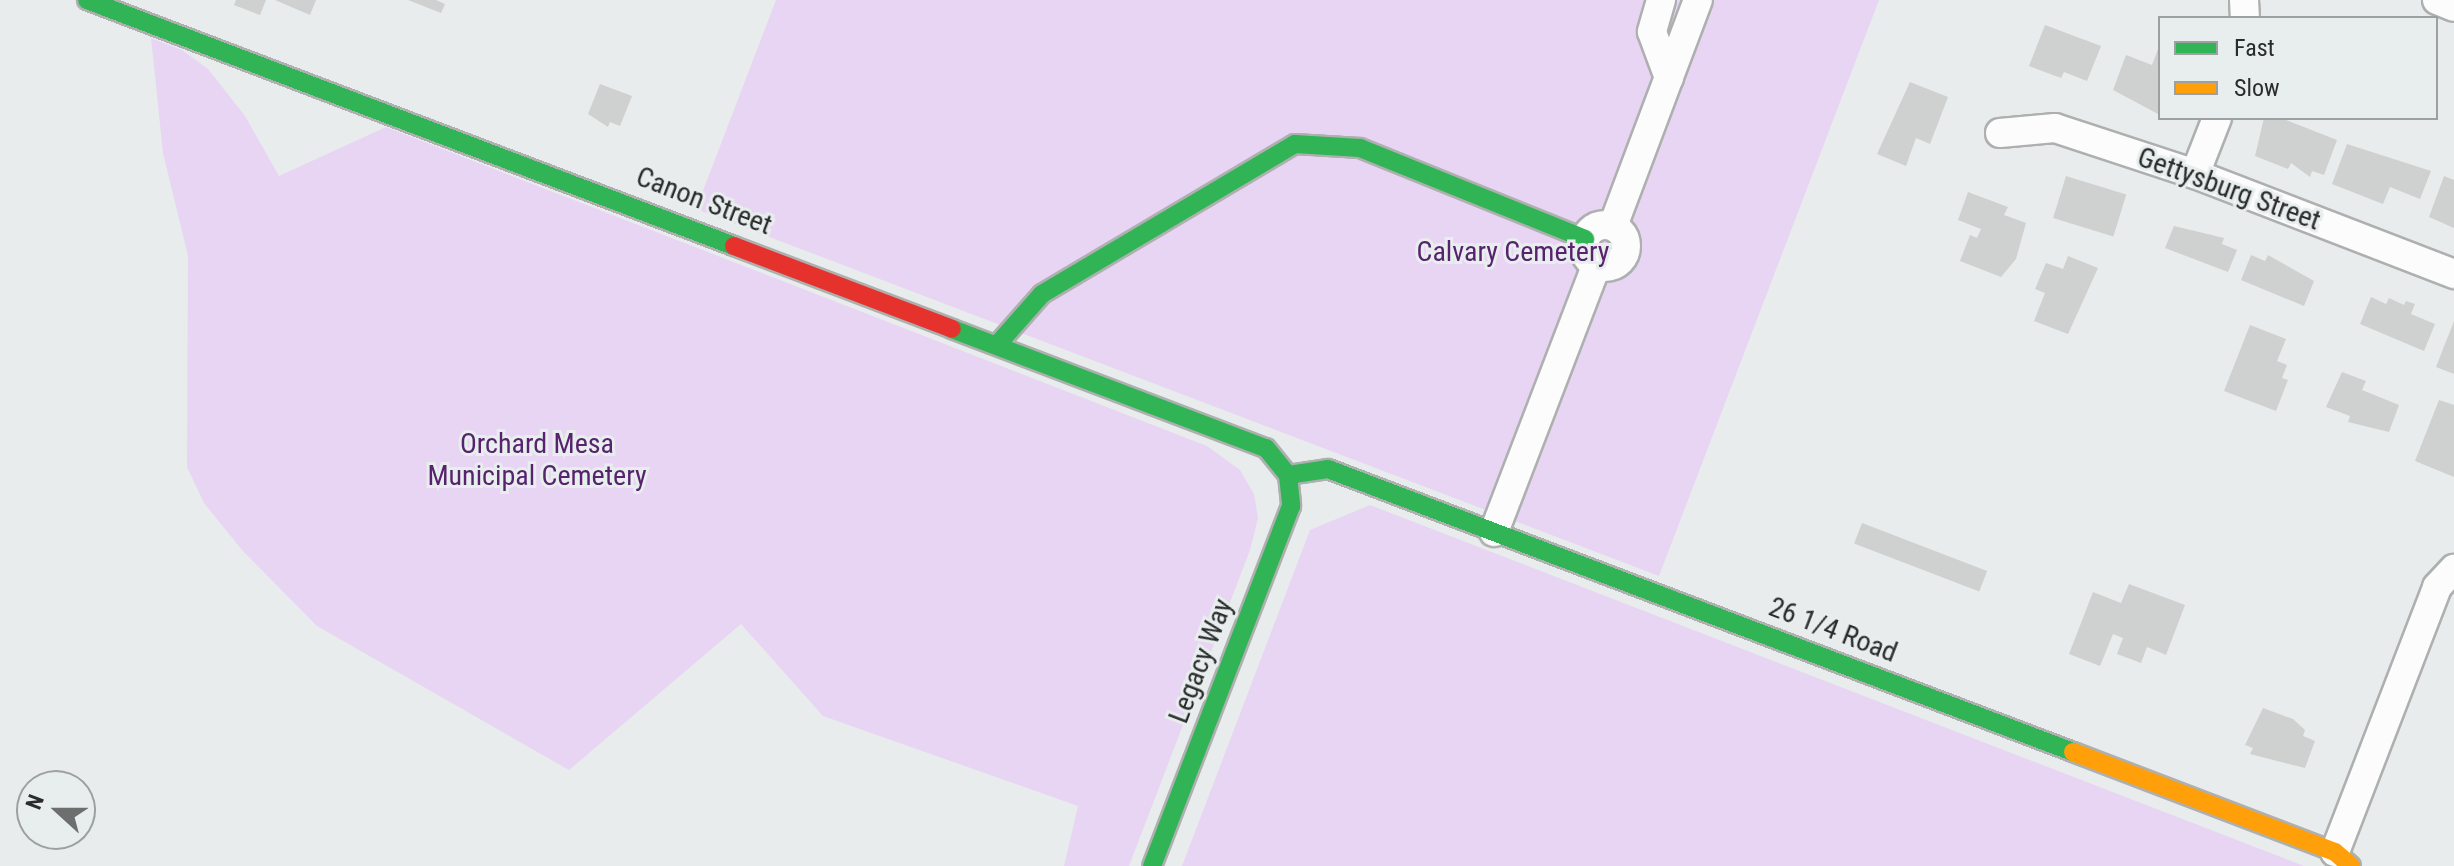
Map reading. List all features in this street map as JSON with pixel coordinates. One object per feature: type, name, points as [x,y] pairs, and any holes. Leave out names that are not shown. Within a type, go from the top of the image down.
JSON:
[{"type":"street","name":"Canon Street","points":[[87,0],[1266,448],[1288,475]]},
{"type":"street","points":[[1661,0],[1652,32],[1669,78]]},
{"type":"street","points":[[1613,226],[1698,0]]},
{"type":"street","points":[[2437,0],[2454,7]]},
{"type":"street","points":[[2195,174],[2216,120]]},
{"type":"street","name":"Gettysburg Street","points":[[2000,133],[2055,128],[2195,174],[2454,274]]},
{"type":"street","points":[[997,345],[1042,294],[1295,144],[1360,148],[1585,239]]},
{"type":"street","points":[[1613,226],[1626,243],[1625,255],[1607,268],[1596,266],[1584,250],[1585,239],[1591,230],[1613,226]]},
{"type":"street","points":[[1494,532],[1596,266]]},
{"type":"street","name":"26 1/4 Road","points":[[1288,475],[1328,469],[2343,859]]},
{"type":"street","name":"Legacy Way","points":[[1152,866],[1291,506],[1288,475]]},
{"type":"street","points":[[2343,859],[2437,587],[2454,569]]},
{"type":"green space","name":"Calvary Cemetery","points":[[776,0],[1879,0],[1659,576],[696,209]]},
{"type":"green space","name":"Orchard Mesa Municipal Cemetery","points":[[151,38],[182,50],[208,69],[245,116],[279,176],[386,127],[1207,446],[1240,470],[1254,494],[1258,518],[1250,550],[1129,866],[1064,866],[1078,806],[823,716],[741,624],[569,770],[317,626],[242,550],[204,503],[187,467],[188,256],[163,153]]},
{"type":"green space","points":[[1370,505],[2304,866],[1182,866],[1310,530]]},
{"type":"building","points":[[236,0],[266,0],[260,15],[234,5]]},
{"type":"building","points":[[275,0],[316,0],[310,15]]},
{"type":"building","points":[[408,0],[436,0],[445,4],[441,13]]},
{"type":"building","points":[[2045,25],[2101,46],[2087,81],[2064,72],[2061,78],[2029,66]]},
{"type":"building","points":[[2158,49],[2158,114],[2113,90],[2126,55],[2152,65]]},
{"type":"building","points":[[1910,82],[1948,97],[1930,144],[1916,138],[1906,166],[1877,154]]},
{"type":"building","points":[[600,84],[632,96],[620,126],[610,122],[608,127],[588,114]]},
{"type":"building","points":[[2264,120],[2286,120],[2337,140],[2324,175],[2312,171],[2310,177],[2291,163],[2288,169],[2255,156]]},
{"type":"building","points":[[2347,144],[2431,171],[2420,199],[2390,187],[2383,204],[2332,184]]},
{"type":"building","points":[[2066,176],[2126,194],[2113,236],[2053,218]]},
{"type":"building","points":[[2444,176],[2454,180],[2454,228],[2429,217]]},
{"type":"building","points":[[1968,192],[2008,207],[2004,215],[2026,223],[2016,259],[2001,277],[1960,261],[1970,235],[1977,238],[1981,229],[1958,220]]},
{"type":"building","points":[[2174,226],[2224,238],[2222,244],[2237,250],[2228,272],[2165,248]]},
{"type":"building","points":[[2251,255],[2265,261],[2268,255],[2314,281],[2304,306],[2241,280]]},
{"type":"building","points":[[2068,256],[2098,268],[2068,334],[2034,321],[2045,293],[2035,289],[2046,263],[2063,269]]},
{"type":"building","points":[[2371,297],[2386,304],[2389,298],[2404,305],[2406,301],[2415,304],[2411,314],[2435,324],[2424,351],[2360,324]]},
{"type":"building","points":[[2454,321],[2454,374],[2436,367]]},
{"type":"building","points":[[2250,325],[2286,339],[2277,361],[2287,365],[2282,378],[2288,380],[2276,411],[2224,391]]},
{"type":"building","points":[[2342,372],[2366,381],[2362,390],[2399,405],[2389,432],[2348,422],[2350,416],[2326,407]]},
{"type":"building","points":[[2439,400],[2454,405],[2454,477],[2415,461]]},
{"type":"building","points":[[1862,523],[1987,571],[1979,592],[1854,544]]},
{"type":"building","points":[[2129,584],[2185,605],[2166,655],[2147,647],[2141,663],[2117,654],[2123,638],[2113,634],[2100,666],[2069,654],[2093,592],[2121,603]]},
{"type":"building","points":[[2263,708],[2293,719],[2305,730],[2303,736],[2315,741],[2305,768],[2250,754],[2253,748],[2245,745]]},
{"type":"traffic: fast","points":[[87,0],[734,246]]},
{"type":"traffic: fast","points":[[997,345],[1042,294],[1295,144],[1360,148],[1585,239]]},
{"type":"traffic: fast","points":[[952,329],[1266,448],[1288,475],[1291,506],[1152,866]]},
{"type":"traffic: fast","points":[[1288,475],[1328,469],[2073,752]]},
{"type":"traffic: slow","points":[[2073,752],[2335,852],[2351,866]]},
{"type":"traffic: jam","points":[[734,246],[952,329]]}]
